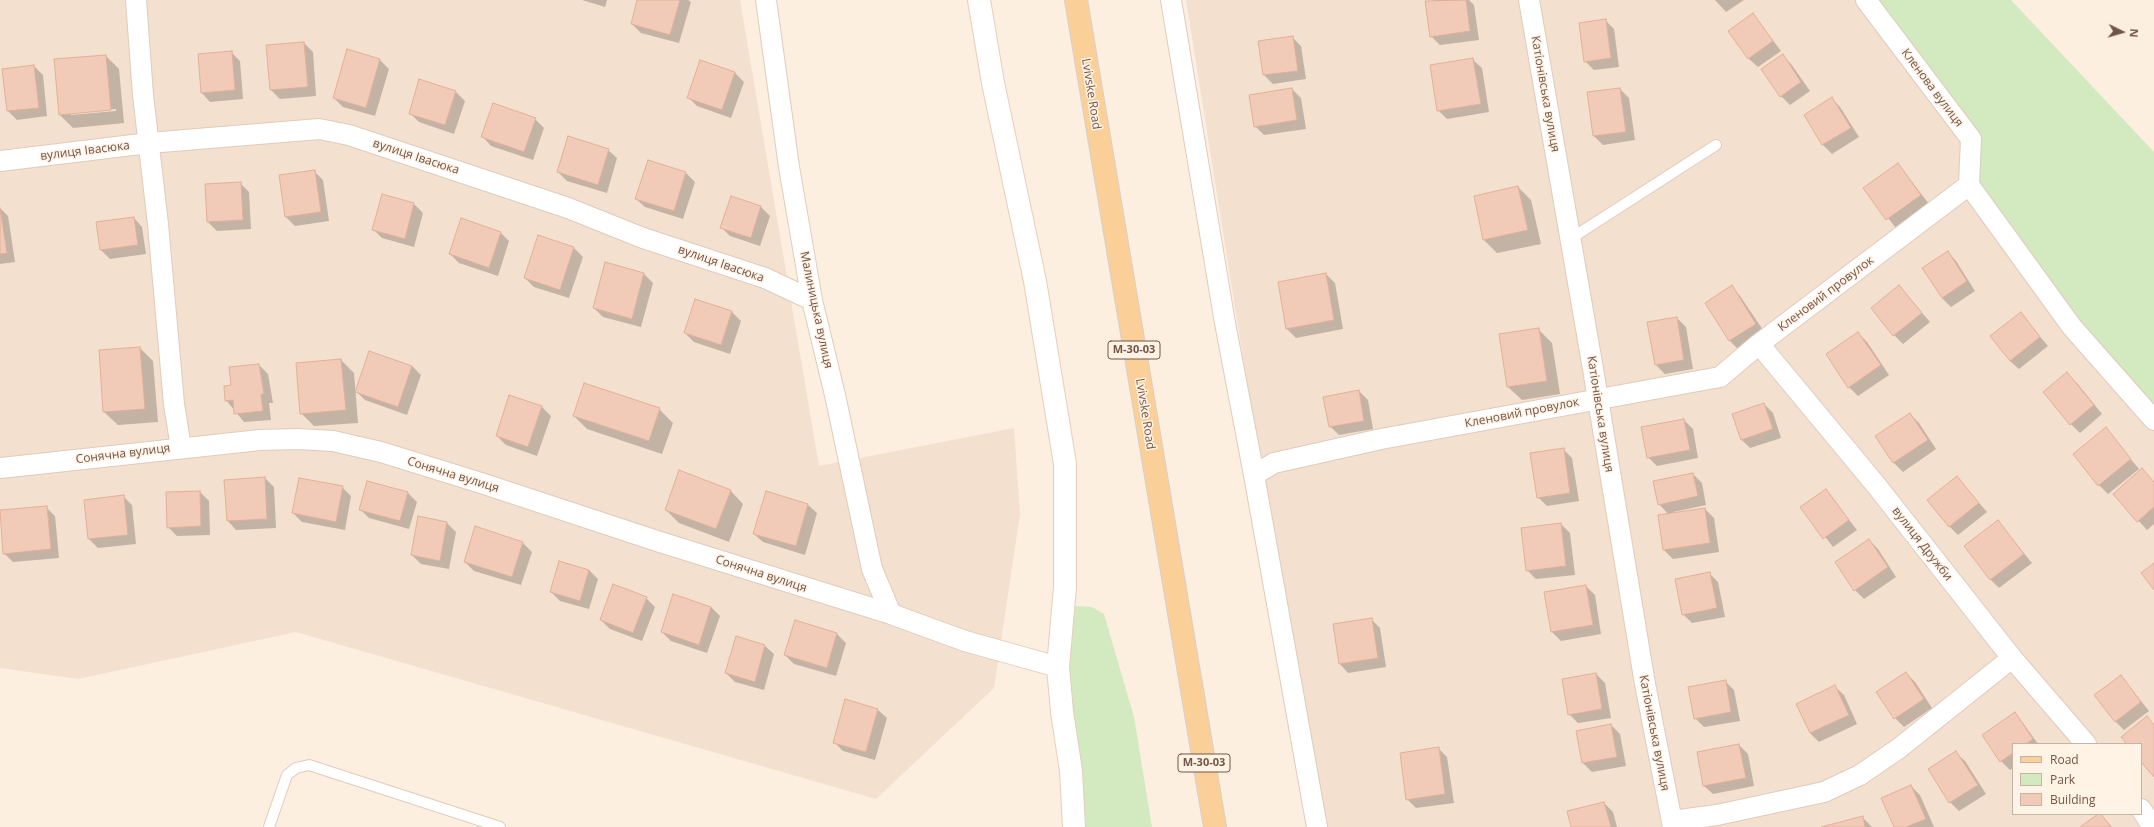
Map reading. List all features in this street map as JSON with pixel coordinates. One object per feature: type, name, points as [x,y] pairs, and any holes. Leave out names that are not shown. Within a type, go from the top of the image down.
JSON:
[{"type":"main road","name":"Lvivske Road","points":[[1076,0],[1215,827]]},
{"type":"street","points":[[136,0],[174,404],[181,448]]},
{"type":"street","name":"Малиницька вулиця","points":[[766,0],[789,167],[812,300],[835,395],[872,569],[891,614]]},
{"type":"street","points":[[979,0],[993,83],[1034,281],[1065,464],[1065,587],[1058,667],[1062,712],[1071,771],[1074,827]]},
{"type":"street","points":[[1171,0],[1225,323],[1254,475],[1317,827]]},
{"type":"street","name":"Катіонівська вулиця","points":[[1529,0],[1598,398],[1645,684],[1672,824]]},
{"type":"street","name":"Кленова вулиця","points":[[1866,0],[1971,139],[1969,185]]},
{"type":"street","name":"вулиця Івасюка","points":[[0,161],[149,143],[319,129],[349,135],[568,208],[643,238],[764,278],[812,300]]},
{"type":"street","points":[[1969,185],[2072,327],[2154,420]]},
{"type":"street","name":"Кленовий провулок","points":[[1254,475],[1274,463],[1381,439],[1573,405],[1598,398],[1687,384],[1720,377],[1759,344],[1969,185]]},
{"type":"street","name":"вулиця Дружби","points":[[1759,344],[1876,485],[2012,658],[2085,743]]},
{"type":"street","name":"Сонячна вулиця","points":[[0,468],[260,440],[298,439],[333,441],[381,452],[481,483],[657,541],[891,614],[965,641],[1058,667]]},
{"type":"street","points":[[1672,824],[1824,792],[1860,775],[1898,749],[2012,658]]},
{"type":"street","points":[[2142,810],[2153,827]]},
{"type":"lane","points":[[1570,239],[1716,145]]},
{"type":"lane","points":[[269,827],[287,775],[296,768],[309,765],[500,827]]},
{"type":"shaded area","points":[[0,0],[740,0],[819,466],[1014,428],[1020,514],[994,688],[876,799],[296,632],[78,679],[0,668]]},
{"type":"shaded area","points":[[1186,0],[1866,0],[2154,420],[2154,827],[1323,827],[1259,458]]},
{"type":"green space","points":[[1866,0],[2011,0],[2154,152],[2154,420],[1969,185],[1971,139]]},
{"type":"green space","points":[[1072,606],[1092,607],[1104,614],[1134,717],[1152,827],[1086,827],[1064,665]]},
{"type":"building","points":[[637,0],[680,0],[670,35],[631,24]]},
{"type":"building","points":[[1466,0],[1470,31],[1430,37],[1425,1]]},
{"type":"building","points":[[1753,13],[1773,41],[1748,59],[1728,31]]},
{"type":"building","points":[[1606,19],[1611,58],[1584,62],[1579,23]]},
{"type":"building","points":[[1293,36],[1298,71],[1263,75],[1258,41]]},
{"type":"building","points":[[304,42],[308,87],[270,90],[266,45]]},
{"type":"building","points":[[347,49],[380,59],[366,108],[333,98]]},
{"type":"building","points":[[232,51],[235,90],[201,93],[198,54]]},
{"type":"building","points":[[1783,54],[1801,82],[1780,97],[1761,69]]},
{"type":"building","points":[[106,55],[111,110],[59,115],[54,59]]},
{"type":"building","points":[[1473,58],[1481,104],[1437,111],[1430,65]]},
{"type":"building","points":[[700,60],[735,72],[722,110],[687,98]]},
{"type":"building","points":[[34,65],[39,108],[7,111],[2,69]]},
{"type":"building","points":[[419,79],[456,91],[445,125],[409,114]]},
{"type":"building","points":[[1292,88],[1297,120],[1254,127],[1249,95]]},
{"type":"building","points":[[1620,88],[1626,132],[1593,136],[1587,92]]},
{"type":"building","points":[[1832,97],[1851,128],[1822,145],[1804,115]]},
{"type":"building","points":[[493,103],[536,118],[524,152],[481,137]]},
{"type":"building","points":[[568,136],[609,149],[598,185],[557,172]]},
{"type":"building","points":[[648,160],[686,172],[674,211],[635,199]]},
{"type":"building","points":[[1898,163],[1921,195],[1886,220],[1863,188]]},
{"type":"building","points":[[315,170],[321,212],[285,217],[279,175]]},
{"type":"building","points":[[241,182],[243,220],[207,222],[205,184]]},
{"type":"building","points":[[1518,186],[1528,230],[1483,240],[1474,196]]},
{"type":"building","points":[[382,194],[414,203],[405,239],[372,230]]},
{"type":"building","points":[[731,196],[761,206],[751,238],[720,228]]},
{"type":"building","points":[[0,208],[7,253],[0,254]]},
{"type":"building","points":[[134,217],[138,245],[100,250],[96,222]]},
{"type":"building","points":[[461,218],[501,232],[489,268],[449,254]]},
{"type":"building","points":[[538,235],[574,247],[560,290],[524,278]]},
{"type":"building","points":[[1948,251],[1967,281],[1942,298],[1922,268]]},
{"type":"building","points":[[605,262],[644,273],[632,319],[593,308]]},
{"type":"building","points":[[1326,273],[1334,320],[1286,329],[1278,282]]},
{"type":"building","points":[[1732,285],[1756,324],[1729,341],[1705,303]]},
{"type":"building","points":[[1899,285],[1922,313],[1893,336],[1871,308]]},
{"type":"building","points":[[695,299],[732,311],[721,345],[684,333]]},
{"type":"building","points":[[2021,312],[2040,337],[2010,361],[1990,336]]},
{"type":"building","points":[[1677,317],[1684,360],[1655,365],[1647,322]]},
{"type":"building","points":[[1539,328],[1547,381],[1507,387],[1499,334]]},
{"type":"building","points":[[1858,332],[1881,365],[1848,388],[1826,354]]},
{"type":"building","points":[[140,347],[145,409],[103,412],[99,350]]},
{"type":"building","points":[[369,351],[412,366],[398,407],[355,392]]},
{"type":"building","points":[[341,359],[346,410],[300,414],[296,363]]},
{"type":"building","points":[[259,364],[264,394],[261,394],[263,411],[234,414],[233,400],[225,401],[224,386],[231,385],[229,367]]},
{"type":"building","points":[[2067,372],[2094,405],[2070,425],[2043,392]]},
{"type":"building","points":[[584,383],[660,408],[649,441],[573,416]]},
{"type":"building","points":[[1359,390],[1364,421],[1329,427],[1323,397]]},
{"type":"building","points":[[509,395],[542,406],[528,447],[496,436]]},
{"type":"building","points":[[1764,403],[1773,429],[1741,440],[1732,414]]},
{"type":"building","points":[[1910,413],[1928,440],[1893,463],[1875,436]]},
{"type":"building","points":[[1684,419],[1690,450],[1647,458],[1641,427]]},
{"type":"building","points":[[2106,427],[2131,459],[2098,486],[2073,454]]},
{"type":"building","points":[[1564,448],[1570,493],[1537,498],[1530,453]]},
{"type":"building","points":[[2142,468],[2154,482],[2154,507],[2137,522],[2113,494]]},
{"type":"building","points":[[679,470],[731,490],[716,529],[665,510]]},
{"type":"building","points":[[1693,473],[1698,496],[1658,505],[1653,481]]},
{"type":"building","points":[[1957,476],[1979,503],[1949,527],[1927,500]]},
{"type":"building","points":[[265,477],[267,519],[227,521],[224,480]]},
{"type":"building","points":[[299,478],[343,486],[336,522],[292,513]]},
{"type":"building","points":[[367,481],[408,492],[400,521],[359,510]]},
{"type":"building","points":[[1826,489],[1849,520],[1823,539],[1800,507]]},
{"type":"building","points":[[200,491],[201,526],[167,528],[166,492]]},
{"type":"building","points":[[766,491],[808,504],[796,546],[753,534]]},
{"type":"building","points":[[124,495],[128,535],[88,539],[84,500]]},
{"type":"building","points":[[47,506],[51,549],[3,554],[0,510]]},
{"type":"building","points":[[1705,508],[1710,543],[1663,550],[1658,515]]},
{"type":"building","points":[[418,516],[447,522],[440,561],[411,555]]},
{"type":"building","points":[[1998,520],[2024,554],[1990,580],[1964,546]]},
{"type":"building","points":[[1561,523],[1566,566],[1526,571],[1521,528]]},
{"type":"building","points":[[475,526],[523,542],[512,577],[464,562]]},
{"type":"building","points":[[1869,539],[1888,567],[1854,591],[1835,562]]},
{"type":"building","points":[[559,561],[589,570],[580,601],[550,592]]},
{"type":"building","points":[[2154,563],[2154,590],[2141,573]]},
{"type":"building","points":[[1710,572],[1717,608],[1682,615],[1675,579]]},
{"type":"building","points":[[613,584],[647,597],[633,633],[600,620]]},
{"type":"building","points":[[1586,585],[1593,625],[1551,632],[1544,592]]},
{"type":"building","points":[[673,594],[711,607],[699,645],[661,632]]},
{"type":"building","points":[[1372,618],[1378,658],[1339,664],[1333,624]]},
{"type":"building","points":[[795,620],[837,633],[827,668],[784,655]]},
{"type":"building","points":[[736,636],[765,645],[755,682],[725,673]]},
{"type":"building","points":[[1906,672],[1924,699],[1894,719],[1876,692]]},
{"type":"building","points":[[1596,673],[1602,709],[1568,715],[1562,679]]},
{"type":"building","points":[[2121,675],[2141,702],[2115,722],[2094,695]]},
{"type":"building","points":[[1726,680],[1731,712],[1694,719],[1688,687]]},
{"type":"building","points":[[1835,685],[1849,715],[1810,733],[1796,704]]},
{"type":"building","points":[[845,699],[878,709],[866,752],[833,743]]},
{"type":"building","points":[[2015,712],[2033,739],[2027,743],[2012,743],[2012,754],[2000,762],[1982,735]]},
{"type":"building","points":[[2147,716],[2154,725],[2154,777],[2142,763],[2142,743],[2126,743],[2121,737]]},
{"type":"building","points":[[1611,724],[1617,757],[1582,763],[1576,731]]},
{"type":"building","points":[[1739,744],[1746,778],[1703,786],[1697,752]]},
{"type":"building","points":[[1439,747],[1445,794],[1406,800],[1400,753]]},
{"type":"building","points":[[1956,751],[1978,785],[1949,803],[1928,769]]},
{"type":"building","points":[[1911,785],[1926,819],[1906,827],[1894,827],[1881,798]]},
{"type":"building","points":[[1604,802],[1611,827],[1571,827],[1567,811]]},
{"type":"building","points":[[2097,815],[2102,815],[2111,827],[2080,827]]},
{"type":"building","points":[[1863,816],[1865,827],[1821,827]]}]
